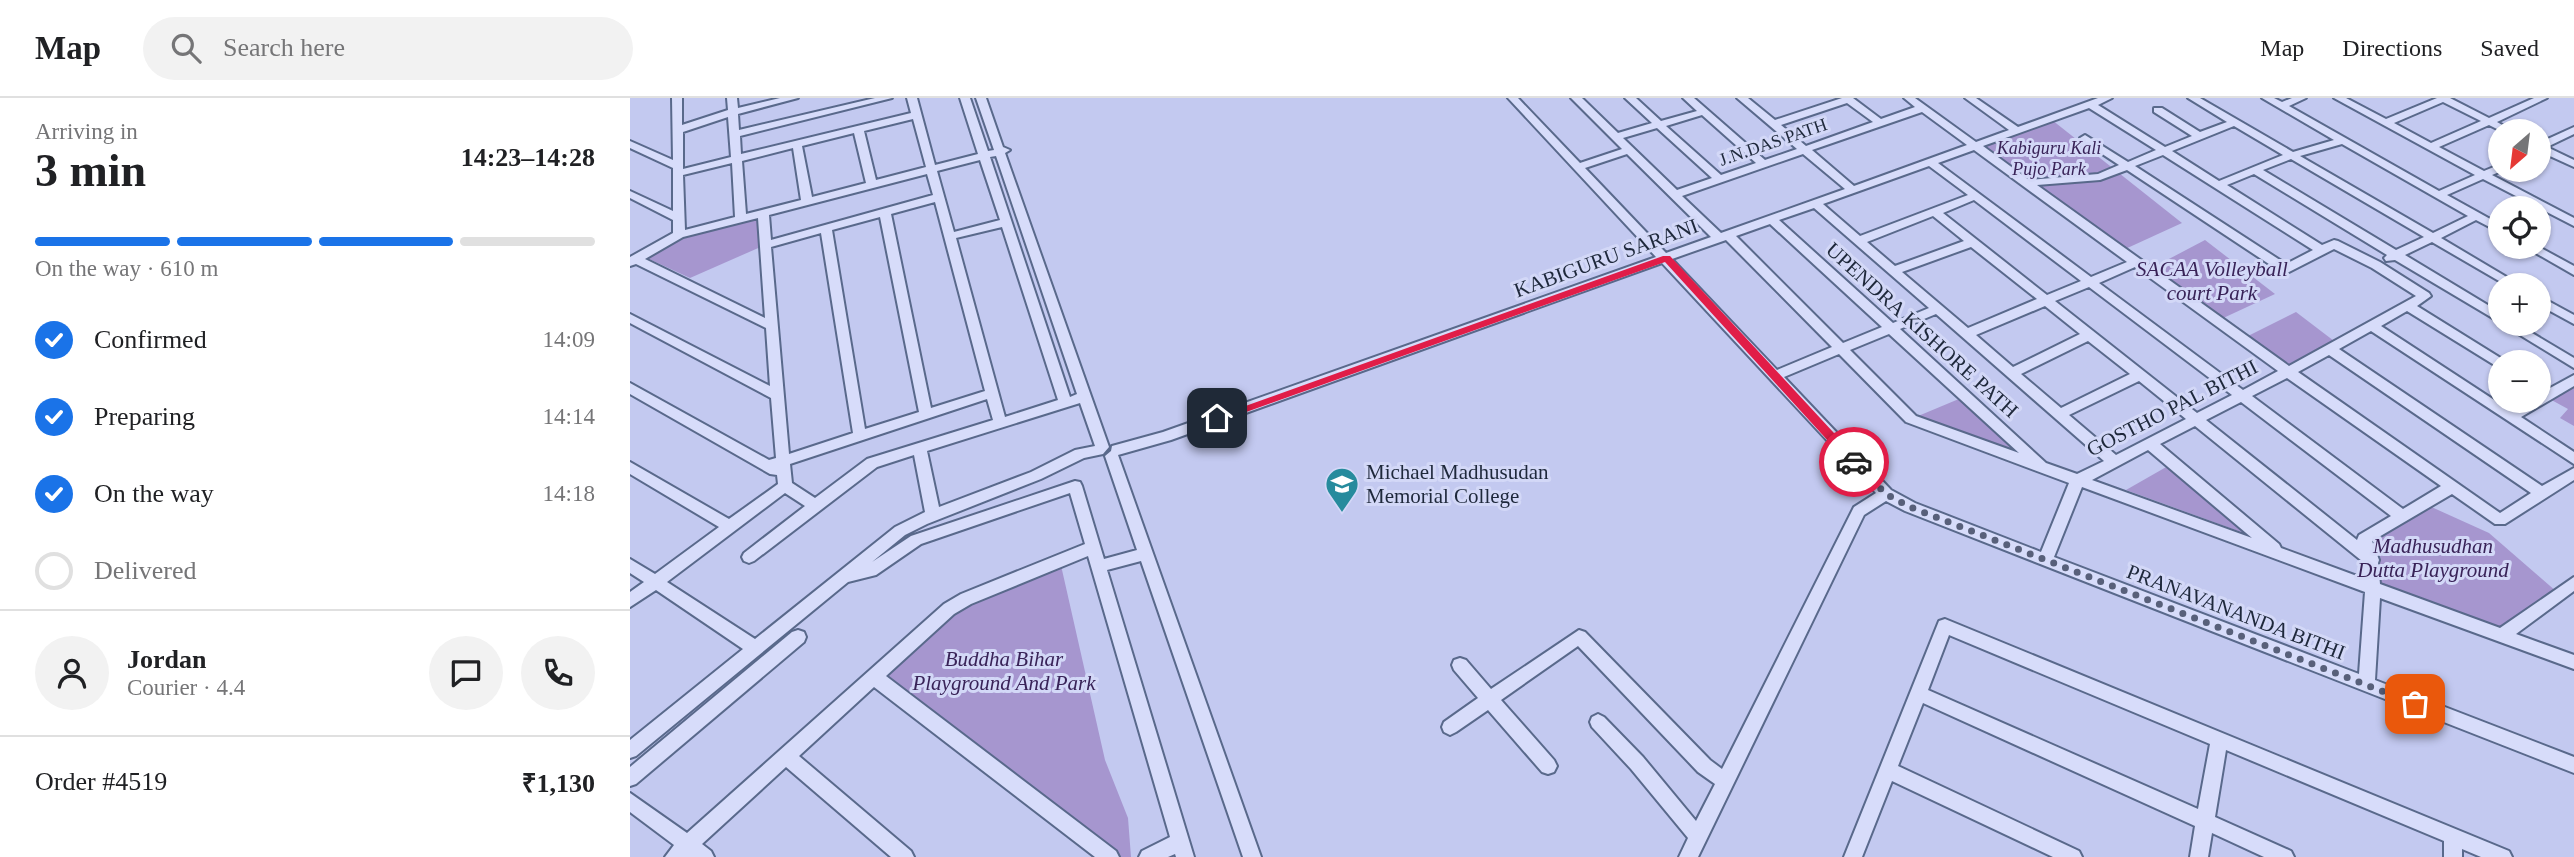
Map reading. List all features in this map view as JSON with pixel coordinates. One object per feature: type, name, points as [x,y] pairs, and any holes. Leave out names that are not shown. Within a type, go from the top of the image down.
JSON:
[{"type":"street","points":[[677,98],[679,234]]},
{"type":"street","points":[[732,98],[741,218]]},
{"type":"street","points":[[677,130],[733,112],[793,98]]},
{"type":"street","points":[[735,134],[887,98]]},
{"type":"street","points":[[912,98],[1000,423]]},
{"type":"street","points":[[965,98],[1065,402]]},
{"type":"street","points":[[981,98],[1107,451]]},
{"type":"street","points":[[987,98],[1084,397],[1147,554],[1252,857]]},
{"type":"street","name":"PRANAVANANDA BITHI","points":[[1513,98],[1667,258],[1886,494],[1910,507],[2045,561],[2574,765]]},
{"type":"street","points":[[1576,98],[1674,195],[1724,237],[1840,347],[1911,419],[2574,662]]},
{"type":"street","points":[[1630,98],[1719,179]]},
{"type":"street","points":[[1688,98],[1763,164]]},
{"type":"street","points":[[1742,98],[1853,190]]},
{"type":"street","points":[[1909,98],[2288,372],[2500,520],[2574,473]]},
{"type":"street","points":[[1970,98],[2017,131]]},
{"type":"street","name":"KABIGURU SARANI","points":[[630,750],[900,531],[933,515],[1066,462],[1142,443],[1667,258],[2108,98]]},
{"type":"street","points":[[2193,98],[2493,273]]},
{"type":"street","points":[[2267,98],[2488,223]]},
{"type":"street","points":[[2281,106],[2301,98]]},
{"type":"street","points":[[2339,98],[2574,223]]},
{"type":"street","points":[[2385,123],[2443,98],[2488,120]]},
{"type":"street","points":[[2494,119],[2542,98]]},
{"type":"street","points":[[1773,124],[1848,99],[1880,123]]},
{"type":"street","points":[[2090,104],[2322,251]]},
{"type":"street","name":"J.N.DAS PATH","points":[[1674,195],[1923,108]]},
{"type":"street","points":[[2158,110],[2199,136]]},
{"type":"street","points":[[1616,137],[1703,112]]},
{"type":"street","points":[[630,144],[678,169],[737,159],[916,115]]},
{"type":"street","points":[[2431,147],[2488,121]]},
{"type":"street","points":[[2027,183],[2100,177],[2235,122]]},
{"type":"street","points":[[858,130],[872,184]]},
{"type":"street","points":[[2552,141],[2574,130]]},
{"type":"street","points":[[2085,138],[2285,269],[2337,245],[2376,265],[2425,296],[2408,306],[2488,355]]},
{"type":"street","points":[[2218,185],[2292,155],[2342,141]]},
{"type":"street","points":[[797,144],[807,201]]},
{"type":"street","points":[[1578,167],[1629,150]]},
{"type":"street","points":[[634,257],[679,234],[1002,151]]},
{"type":"street","points":[[2552,153],[2574,164]]},
{"type":"street","points":[[1930,162],[2402,516]]},
{"type":"street","points":[[2255,170],[2488,311]]},
{"type":"street","points":[[2438,195],[2488,174]]},
{"type":"street","points":[[630,194],[678,218]]},
{"type":"street","points":[[1859,241],[1976,196]]},
{"type":"street","points":[[765,245],[939,197]]},
{"type":"street","points":[[1816,204],[2114,461]]},
{"type":"street","points":[[885,212],[926,415]]},
{"type":"street","points":[[1935,212],[2372,560]]},
{"type":"street","points":[[762,213],[784,474]]},
{"type":"street","points":[[2376,265],[2476,216]]},
{"type":"street","name":"UPENDRA KISHORE PATH","points":[[1772,220],[2046,469]]},
{"type":"street","points":[[950,236],[1006,222]]},
{"type":"street","points":[[826,229],[860,437]]},
{"type":"street","points":[[1894,271],[1973,242]]},
{"type":"street","points":[[634,257],[772,326]]},
{"type":"street","points":[[2551,258],[2574,271]]},
{"type":"street","points":[[1966,334],[2137,262]]},
{"type":"street","name":"GOSTHO PAL BITHI","points":[[2045,561],[2077,481],[2288,372],[2408,306]]},
{"type":"street","points":[[2551,307],[2574,320]]},
{"type":"street","points":[[1775,376],[1840,347],[1938,309]]},
{"type":"street","points":[[630,318],[778,396]]},
{"type":"street","points":[[2372,326],[2574,459]]},
{"type":"street","points":[[2012,373],[2090,335]]},
{"type":"street","points":[[2528,336],[2574,364]]},
{"type":"street","points":[[2330,349],[2542,494]]},
{"type":"street","points":[[2059,414],[2140,375]]},
{"type":"street","points":[[2551,388],[2574,380]]},
{"type":"street","points":[[630,388],[784,474],[816,506]]},
{"type":"street","points":[[630,601],[730,527],[784,474],[860,437],[992,393]]},
{"type":"street","points":[[749,557],[872,463],[1084,397]]},
{"type":"street","points":[[2511,417],[2516,413]]},
{"type":"street","points":[[2149,443],[2282,554]]},
{"type":"street","points":[[920,448],[933,515]]},
{"type":"street","points":[[630,467],[730,527]]},
{"type":"street","points":[[841,577],[871,571],[916,540],[1075,486],[1182,850],[1148,857]]},
{"type":"street","points":[[2366,685],[2372,560],[2364,539],[2452,487]]},
{"type":"street","points":[[1688,857],[1859,511],[1886,494]]},
{"type":"street","points":[[674,857],[949,609],[1094,547]]},
{"type":"street","points":[[1099,566],[1147,554]]},
{"type":"street","points":[[630,565],[755,648]]},
{"type":"street","points":[[2502,635],[2574,583]]},
{"type":"street","points":[[1853,857],[1945,626],[2503,857]]},
{"type":"street","points":[[630,778],[797,637]]},
{"type":"street","points":[[1450,727],[1579,637],[1704,766],[1725,781]]},
{"type":"street","points":[[1460,665],[1548,766]]},
{"type":"street","points":[[874,677],[1110,857]]},
{"type":"street","points":[[1918,694],[2285,857]]},
{"type":"street","points":[[1598,722],[1637,763],[1698,837]]},
{"type":"street","points":[[2199,857],[2220,740]]},
{"type":"street","points":[[785,755],[905,857]]},
{"type":"street","points":[[1888,770],[2073,857]]},
{"type":"street","points":[[630,801],[705,857]]},
{"type":"street","points":[[2453,836],[2453,857]]},
{"type":"green space","name":"Kabiguru Kali Pujo Park","points":[[2052,120],[2182,223],[2123,250],[1975,146]]},
{"type":"green space","points":[[756,217],[765,245],[690,278],[647,258],[694,233]]},
{"type":"green space","name":"SACAA Volleyball court Park","points":[[2205,240],[2275,294],[2219,320],[2148,270]]},
{"type":"green space","points":[[2296,312],[2338,344],[2288,370],[2244,338]]},
{"type":"green space","points":[[2574,380],[2574,426],[2560,418],[2568,409],[2551,400],[2551,394]]},
{"type":"green space","points":[[1966,396],[2037,464],[1911,419]]},
{"type":"green space","points":[[2168,466],[2252,536],[2126,490]]},
{"type":"green space","name":"Madhusudhan Dutta Playground","points":[[2427,505],[2489,533],[2557,592],[2501,632],[2372,585],[2366,537]]},
{"type":"green space","name":"Buddha Bihar Playground And Park","points":[[1060,561],[1105,760],[1128,818],[1131,857],[1117,857],[879,676],[961,602]]},
{"type":"way so far","points":[[1854,462],[1886,494],[1910,507],[2415,704]]},
{"type":"place","name":"Michael Madhusudan Memorial College","points":[[1342,514]]},
{"type":"route","points":[[1217,418],[1667,258],[1854,462]]}]
